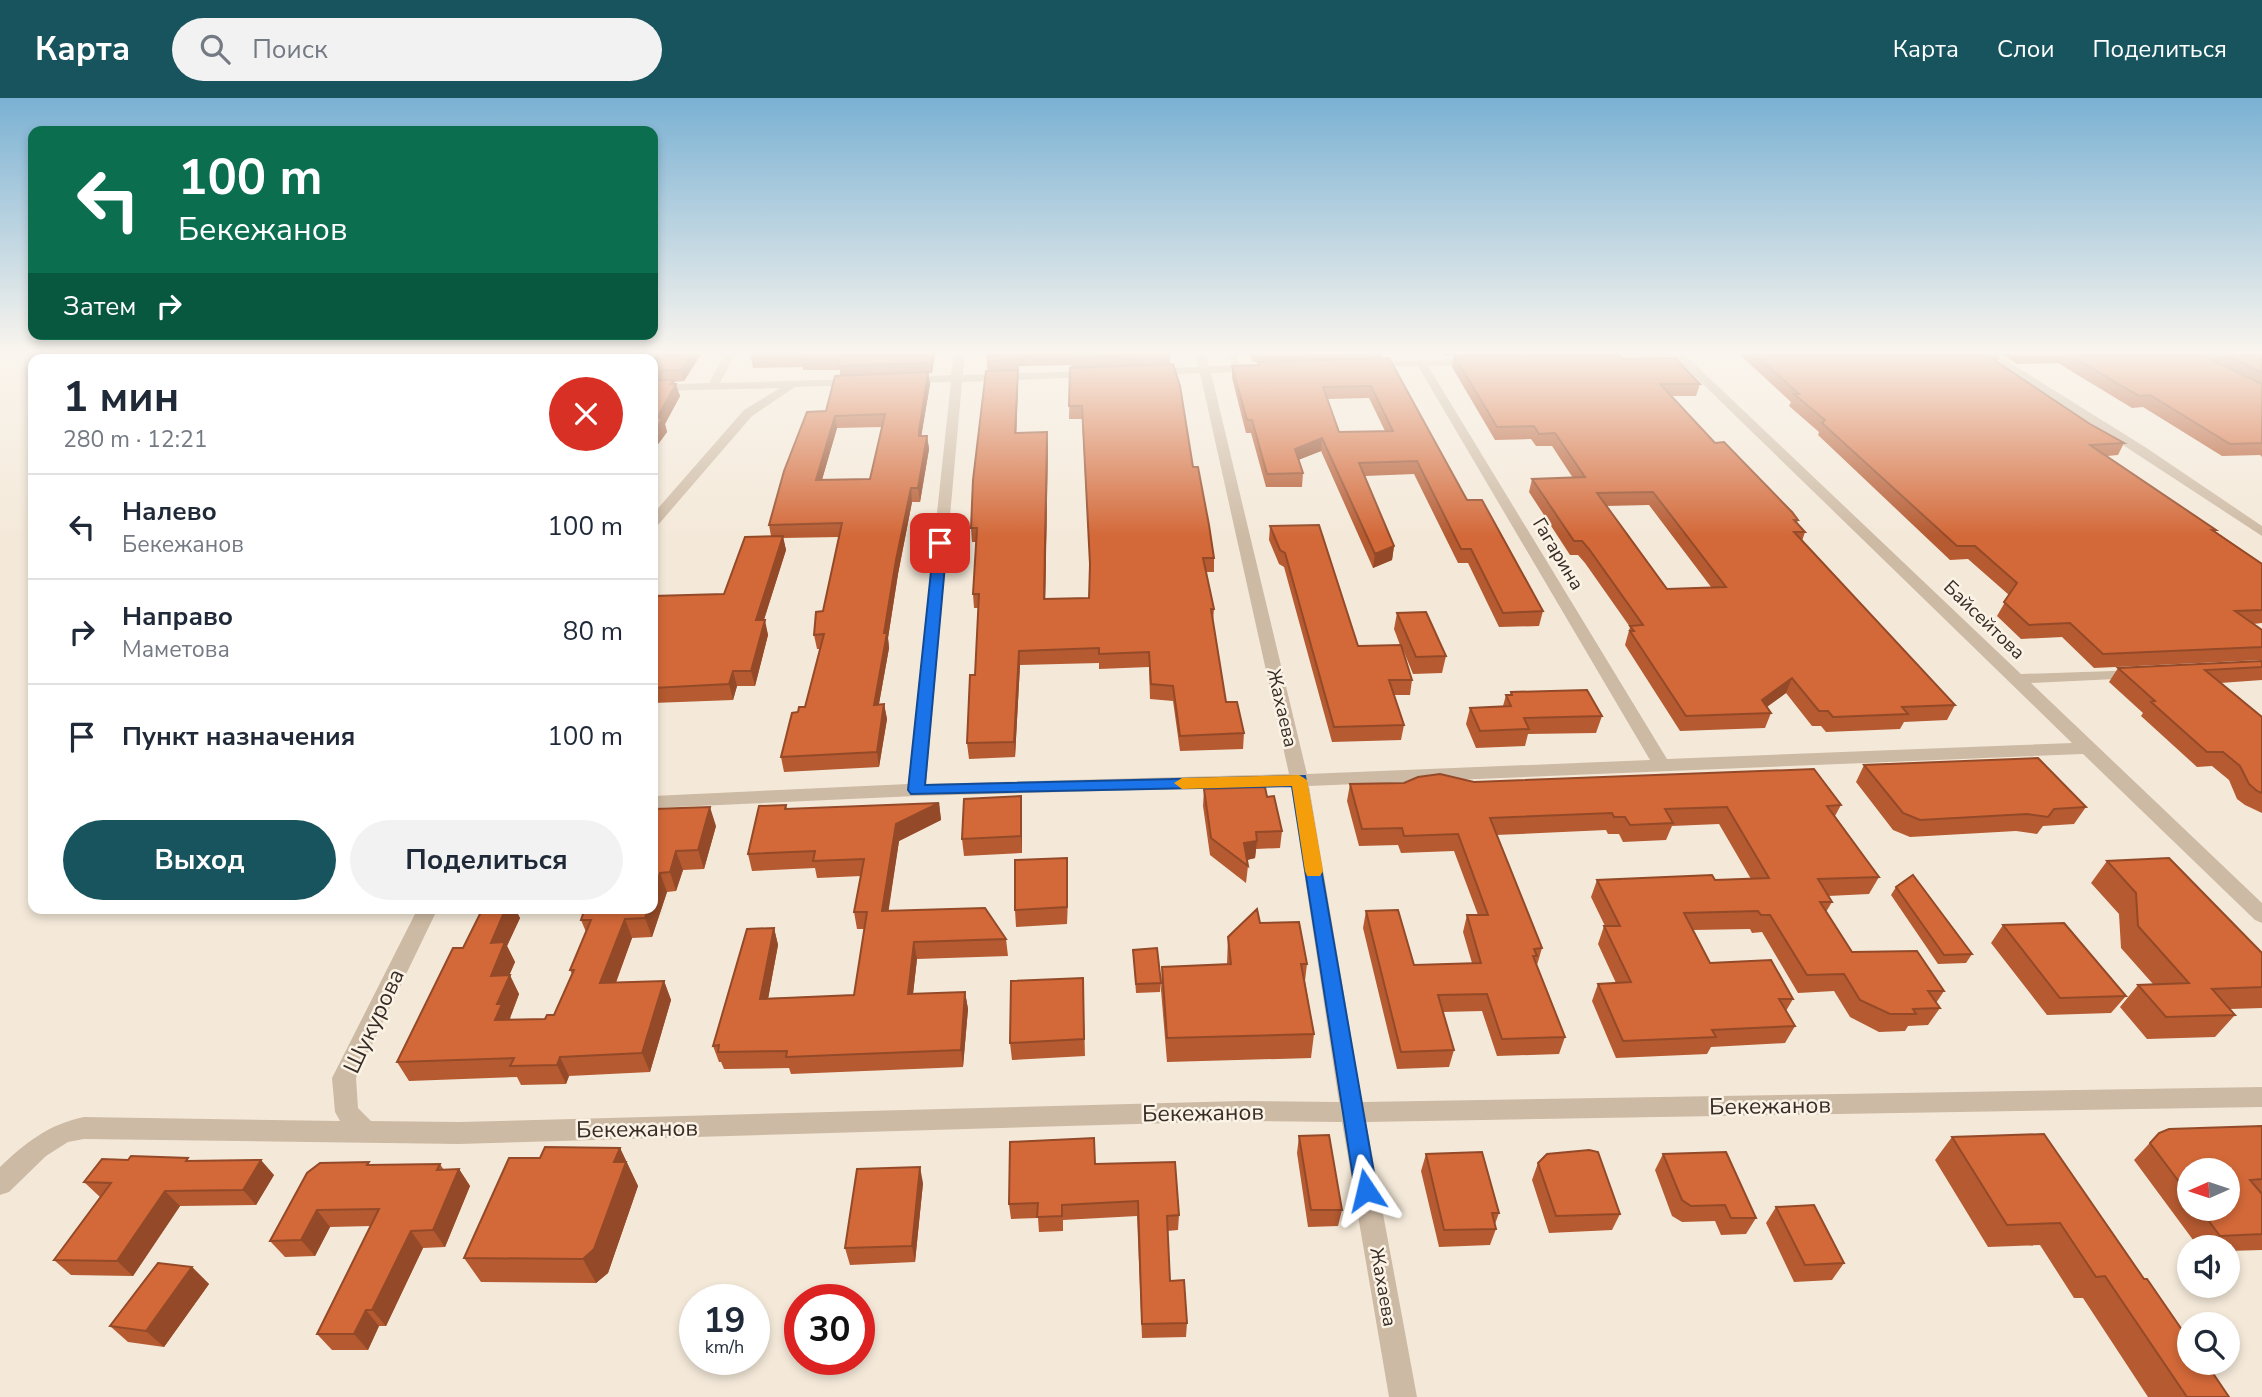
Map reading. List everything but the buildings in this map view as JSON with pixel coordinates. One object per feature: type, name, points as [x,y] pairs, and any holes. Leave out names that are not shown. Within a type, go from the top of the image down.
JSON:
[{"type":"street","points":[[658,516],[747,415]]},
{"type":"street","points":[[916,790],[953,415]]},
{"type":"street","name":"Жахаева","points":[[1215,415],[1299,780],[1352,1112],[1402,1397]]},
{"type":"street","name":"Гагарина","points":[[1452,415],[1662,765]]},
{"type":"street","name":"Байсейтова","points":[[1741,415],[2262,915]]},
{"type":"street","points":[[2085,415],[2262,532]]},
{"type":"street","points":[[2015,679],[2152,673]]},
{"type":"street","points":[[658,802],[916,790],[1299,780],[2086,748]]},
{"type":"street","name":"Шукурова","points":[[366,1133],[347,1112],[344,1078],[425,914]]},
{"type":"street","name":"Бекежанов","points":[[0,1184],[26,1157],[68,1130],[145,1127],[366,1133],[682,1128],[1241,1111],[2059,1103],[2262,1097]]},
{"type":"slow traffic","points":[[1182,783],[1299,780],[1314,871]]},
{"type":"route","points":[[940,543],[916,790],[1299,780],[1366,1190]]}]
